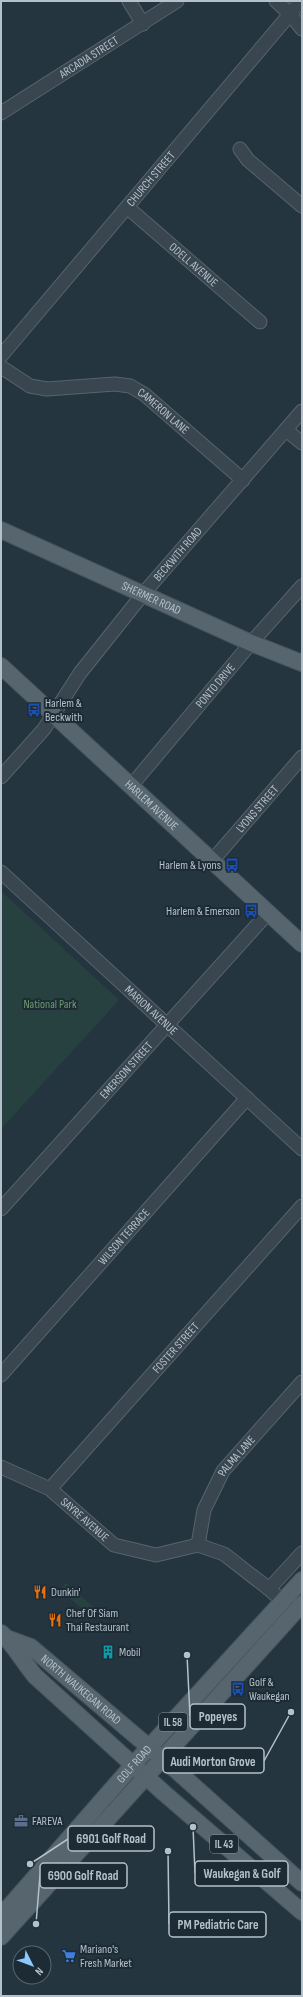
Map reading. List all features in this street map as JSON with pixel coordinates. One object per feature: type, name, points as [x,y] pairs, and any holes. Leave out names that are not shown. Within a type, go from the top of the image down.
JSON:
[{"type":"main road","name":"SHERMER ROAD","points":[[1,530],[251,643],[302,663]]},
{"type":"main road","name":"HARLEM AVENUE","points":[[1,666],[301,942]]},
{"type":"main road","name":"GOLF ROAD","points":[[1,1916],[149,1747],[302,1580]]},
{"type":"main road","name":"GOLF ROAD","points":[[1,1937],[298,1608]]},
{"type":"main road","name":"NORTH WAUKEGAN ROAD","points":[[5,1636],[31,1647],[149,1747]]},
{"type":"main road","name":"NORTH WAUKEGAN ROAD","points":[[5,1636],[35,1676],[133,1765]]},
{"type":"main road","name":"IL 43","points":[[149,1747],[302,1883]]},
{"type":"main road","name":"IL 43","points":[[133,1765],[302,1912]]},
{"type":"street","points":[[129,1],[143,24]]},
{"type":"street","name":"ARCADIA STREET","points":[[1,113],[177,1]]},
{"type":"street","points":[[276,1],[302,28]]},
{"type":"street","name":"CHURCH STREET","points":[[1,356],[301,1]]},
{"type":"street","points":[[240,148],[248,160],[302,206]]},
{"type":"street","name":"ODELL AVENUE","points":[[127,208],[260,322]]},
{"type":"street","name":"CAMERON LANE","points":[[1,367],[30,386],[47,389],[115,384],[130,386],[144,394],[243,480]]},
{"type":"street","name":"BECKWITH ROAD","points":[[1,778],[44,729],[80,673],[143,594],[302,411]]},
{"type":"street","points":[[286,430],[302,443]]},
{"type":"street","name":"PONTO DRIVE","points":[[131,786],[251,643],[302,586]]},
{"type":"street","name":"LYONS STREET","points":[[212,861],[302,757]]},
{"type":"street","name":"MARION AVENUE","points":[[1,872],[302,1149]]},
{"type":"street","name":"EMERSON STREET","points":[[1,1209],[268,913]]},
{"type":"street","name":"WILSON TERRACE","points":[[1,1375],[247,1098]]},
{"type":"street","name":"FOSTER STREET","points":[[50,1489],[302,1206]]},
{"type":"street","name":"PALMA LANE","points":[[198,1545],[204,1510],[223,1471],[302,1382]]},
{"type":"street","name":"SAYRE AVENUE","points":[[1,1467],[50,1489],[114,1545],[156,1555],[198,1545]]},
{"type":"street","points":[[198,1545],[224,1554],[269,1589],[282,1602],[298,1608]]},
{"type":"street","points":[[269,1589],[302,1553]]},
{"type":"green space","name":"National Park","points":[[1,891],[119,1000],[1,1129]]},
{"type":"green space","points":[[66,1583],[96,1609],[90,1615],[60,1590]]},
{"type":"place","name":"Harlem & Beckwith","points":[[34,710]]},
{"type":"place","name":"Harlem & Lyons","points":[[232,865]]},
{"type":"place","name":"Harlem & Emerson","points":[[251,911]]},
{"type":"place","name":"Dunkin'","points":[[40,1592]]},
{"type":"place","name":"Chef Of Siam Thai Restaurant","points":[[55,1620]]},
{"type":"place","name":"Mobil","points":[[108,1652]]},
{"type":"place","name":"Popeyes","points":[[187,1655]]},
{"type":"place","name":"Golf & Waukegan","points":[[238,1689]]},
{"type":"place","name":"Audi Morton Grove","points":[[291,1712]]},
{"type":"place","name":"FAREVA","points":[[21,1821]]},
{"type":"place","name":"Waukegan & Golf","points":[[193,1827]]},
{"type":"place","name":"PM Pediatric Care","points":[[168,1851]]},
{"type":"place","name":"6901 Golf Road","points":[[30,1864]]},
{"type":"place","name":"6900 Golf Road","points":[[36,1924]]},
{"type":"place","name":"Mariano's Fresh Market","points":[[69,1956]]}]
